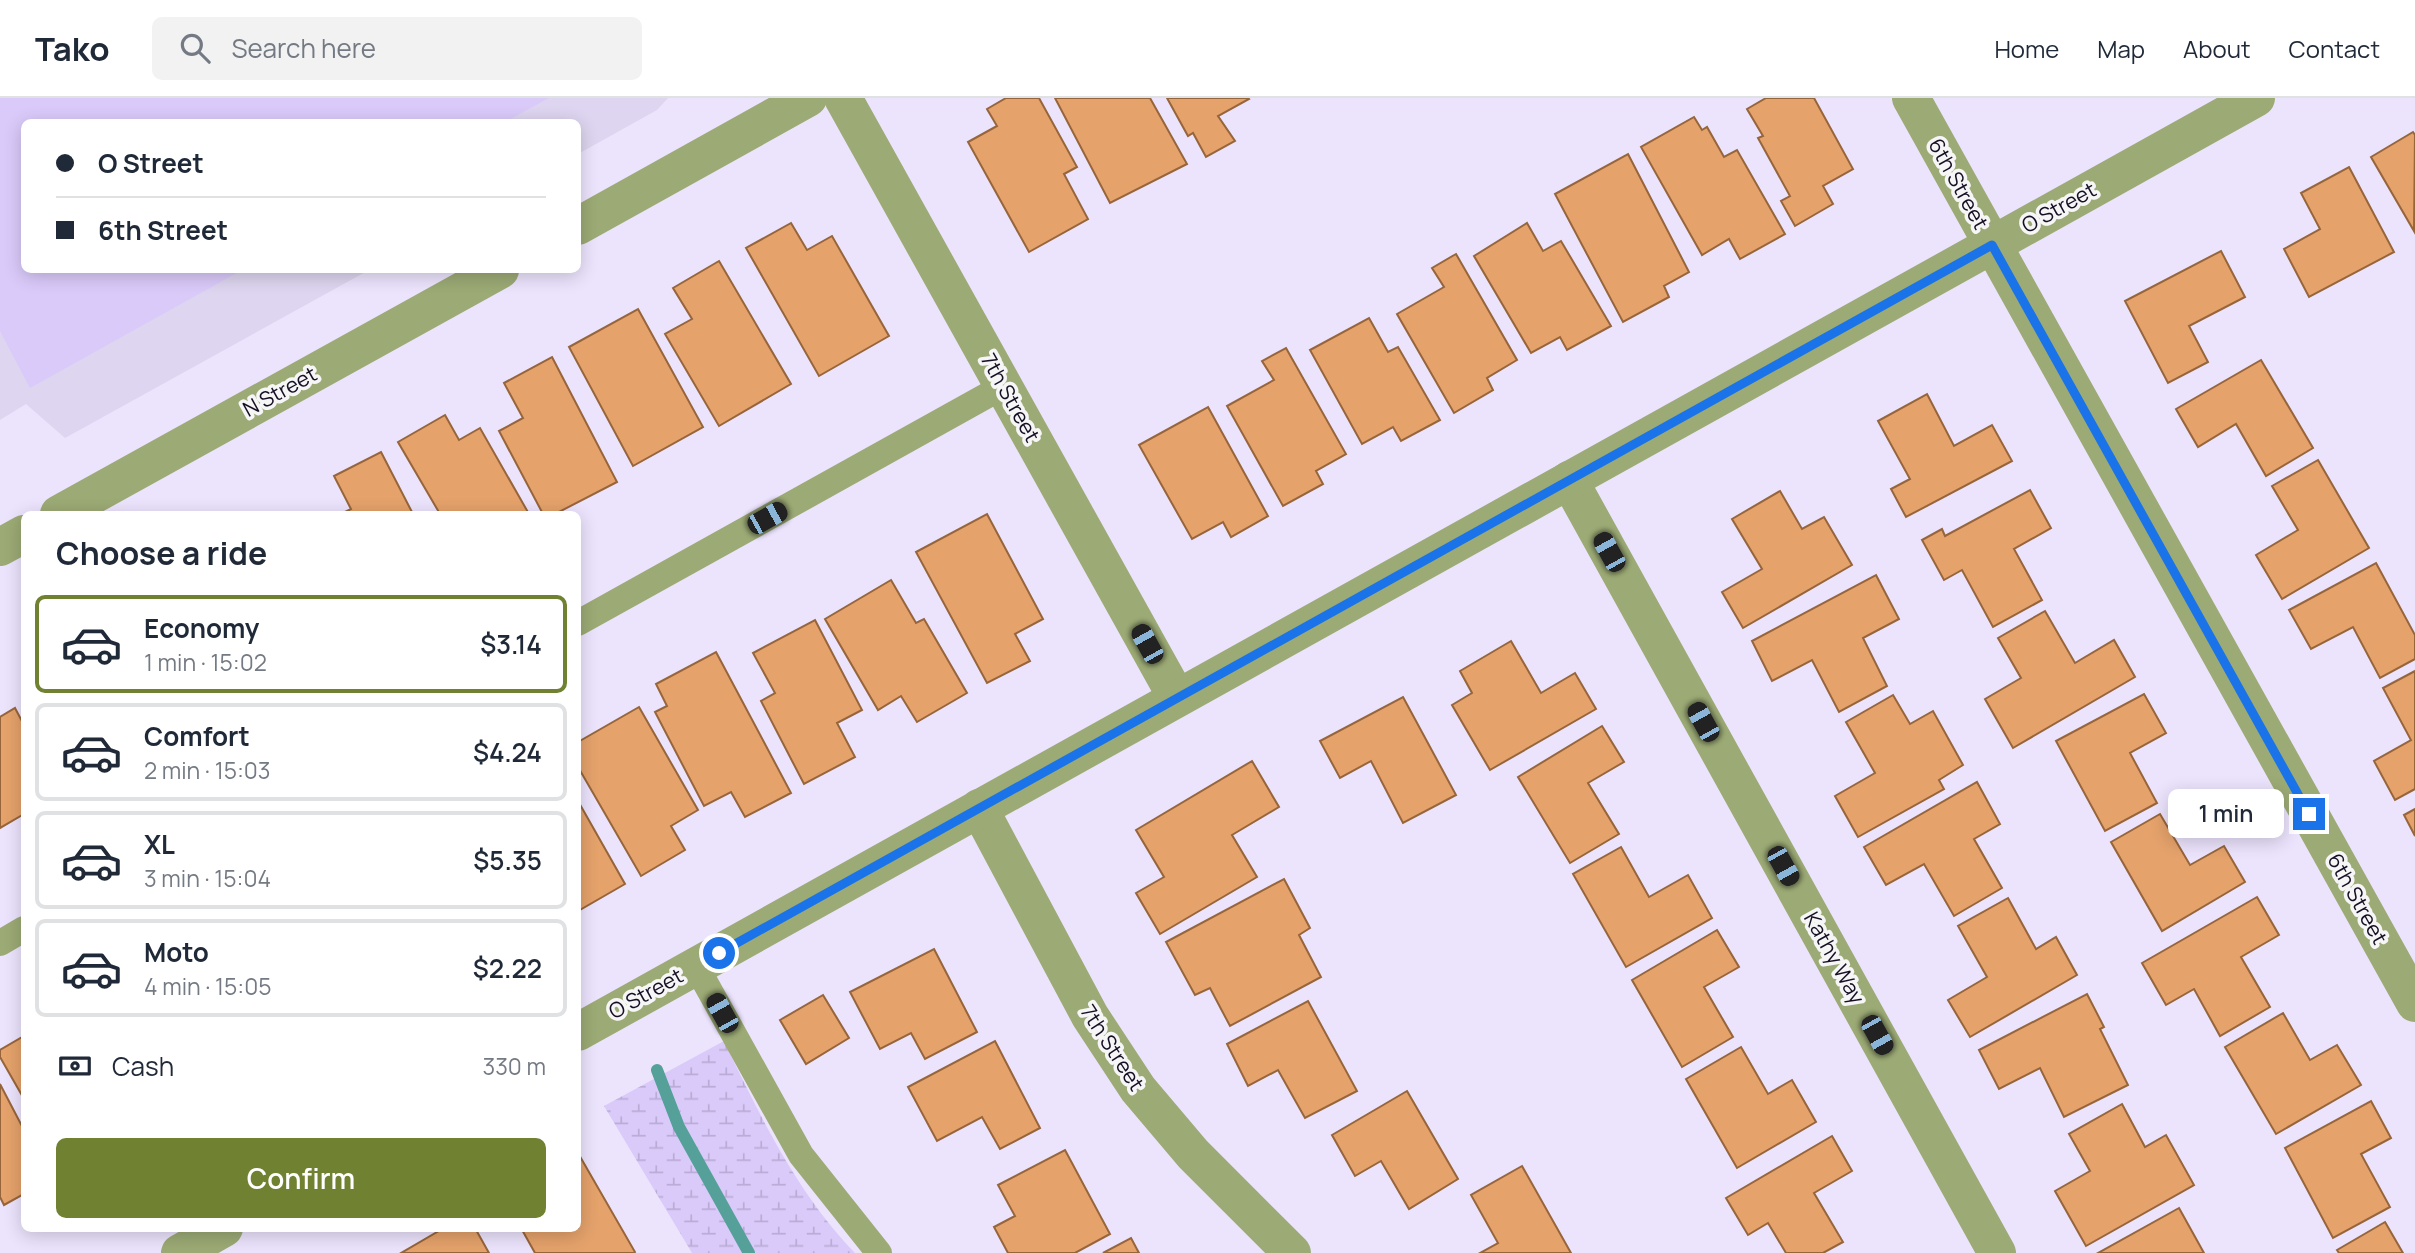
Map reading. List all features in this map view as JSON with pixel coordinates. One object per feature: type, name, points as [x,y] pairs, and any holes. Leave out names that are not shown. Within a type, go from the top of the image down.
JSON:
[{"type":"street","points":[[581,224],[808,98]]},
{"type":"street","name":"7th Street","points":[[844,98],[1177,698]]},
{"type":"street","name":"6th Street","points":[[1911,98],[2415,1003]]},
{"type":"street","name":"O Street","points":[[581,1030],[2256,98]]},
{"type":"street","name":"N Street","points":[[64,511],[495,273]]},
{"type":"street","name":"Kathy Way","points":[[1569,480],[1997,1253]]},
{"type":"street","name":"7th Street","points":[[979,808],[1090,1016],[1138,1089],[1193,1154],[1292,1253]]},
{"type":"street","points":[[180,1253],[217,1232]]},
{"type":"lane","points":[[581,621],[1004,386]]},
{"type":"lane","points":[[0,943],[21,931]]},
{"type":"lane","points":[[695,966],[801,1155],[879,1253]]},
{"type":"shaded area","points":[[0,98],[668,98],[657,110],[581,152],[581,119],[21,119],[21,273],[364,273],[65,438],[26,404],[0,420]]},
{"type":"green space","points":[[0,98],[549,98],[510,119],[21,119],[21,273],[237,273],[30,388],[0,331]]},
{"type":"green space","points":[[724,1041],[781,1153],[815,1205],[855,1253],[692,1253],[604,1106]]},
{"type":"building","points":[[1006,98],[1039,98],[1077,167],[1064,174],[1088,219],[1029,252],[968,142],[997,126],[987,109]]},
{"type":"building","points":[[1055,98],[1150,98],[1187,164],[1110,203]]},
{"type":"building","points":[[1167,98],[1249,99],[1218,116],[1235,141],[1206,157],[1193,133],[1188,136]]},
{"type":"building","points":[[1766,98],[1814,98],[1853,169],[1823,186],[1833,204],[1795,226],[1781,201],[1790,196],[1758,138],[1763,136],[1747,109]]},
{"type":"building","points":[[1694,117],[1702,130],[1707,127],[1724,157],[1737,150],[1785,234],[1740,259],[1729,239],[1702,255],[1641,147]]},
{"type":"building","points":[[2413,132],[2415,135],[2414,231],[2371,157]]},
{"type":"building","points":[[1628,154],[1689,272],[1664,286],[1669,297],[1623,322],[1555,194]]},
{"type":"building","points":[[2349,167],[2394,252],[2309,297],[2284,249],[2320,229],[2301,193]]},
{"type":"building","points":[[791,223],[807,250],[832,236],[889,336],[819,376],[746,248]]},
{"type":"building","points":[[1527,223],[1543,251],[1561,241],[1611,326],[1567,350],[1560,337],[1531,353],[1474,256]]},
{"type":"building","points":[[2221,251],[2245,297],[2189,326],[2208,362],[2168,383],[2125,301]]},
{"type":"building","points":[[1456,254],[1517,360],[1487,378],[1493,390],[1454,413],[1397,314],[1444,287],[1432,268]]},
{"type":"building","points":[[719,261],[791,384],[719,426],[665,334],[692,319],[673,288]]},
{"type":"building","points":[[638,309],[703,427],[633,466],[569,347]]},
{"type":"building","points":[[1369,318],[1388,352],[1398,347],[1440,420],[1401,441],[1393,427],[1362,444],[1310,350]]},
{"type":"building","points":[[1286,348],[1346,454],[1316,471],[1323,484],[1283,506],[1227,406],[1274,380],[1262,361]]},
{"type":"building","points":[[552,357],[617,482],[561,511],[541,511],[499,431],[523,418],[504,383]]},
{"type":"building","points":[[2261,360],[2313,448],[2266,476],[2236,424],[2198,447],[2176,409]]},
{"type":"building","points":[[1927,394],[1954,446],[1992,425],[2012,461],[1906,517],[1891,489],[1910,479],[1878,421]]},
{"type":"building","points":[[1208,407],[1268,516],[1231,537],[1223,522],[1192,539],[1139,445]]},
{"type":"building","points":[[445,415],[459,440],[480,428],[527,511],[438,511],[398,442]]},
{"type":"building","points":[[381,452],[411,511],[347,511],[351,509],[334,476]]},
{"type":"building","points":[[2318,460],[2369,548],[2282,599],[2256,555],[2298,530],[2272,486]]},
{"type":"building","points":[[2030,490],[2051,528],[2014,549],[2042,600],[1993,627],[1962,570],[1944,580],[1922,540],[1942,529],[1945,536]]},
{"type":"building","points":[[1780,491],[1802,529],[1824,517],[1852,565],[1743,628],[1722,592],[1762,569],[1732,519]]},
{"type":"building","points":[[987,514],[1043,619],[1015,634],[1030,661],[987,683],[916,552]]},
{"type":"building","points":[[2376,563],[2415,635],[2415,659],[2380,678],[2353,627],[2311,649],[2289,610]]},
{"type":"building","points":[[1876,575],[1899,619],[1863,638],[1887,686],[1839,712],[1812,660],[1772,681],[1752,641]]},
{"type":"building","points":[[891,580],[916,623],[924,619],[967,693],[917,722],[901,696],[878,710],[825,619]]},
{"type":"building","points":[[2045,611],[2075,663],[2114,640],[2135,677],[2013,748],[1985,699],[2021,678],[1998,638]]},
{"type":"building","points":[[815,620],[862,710],[837,723],[855,757],[804,784],[761,701],[775,693],[753,653]]},
{"type":"building","points":[[1511,641],[1541,693],[1575,673],[1596,709],[1490,770],[1452,705],[1472,693],[1460,671]]},
{"type":"building","points":[[716,652],[791,793],[745,817],[731,792],[704,806],[655,712],[667,706],[656,684]]},
{"type":"building","points":[[2415,671],[2415,789],[2395,800],[2374,761],[2411,740],[2383,688]]},
{"type":"building","points":[[2144,694],[2166,733],[2130,753],[2157,803],[2105,831],[2056,741]]},
{"type":"building","points":[[1893,695],[1910,724],[1933,711],[1963,765],[1939,780],[1944,789],[1858,837],[1835,796],[1875,773],[1846,722]]},
{"type":"building","points":[[1403,697],[1456,795],[1403,823],[1371,761],[1340,778],[1320,741]]},
{"type":"building","points":[[639,707],[698,810],[671,826],[685,850],[641,876],[581,772],[581,740]]},
{"type":"building","points":[[15,708],[21,719],[21,816],[0,828],[0,717]]},
{"type":"building","points":[[1602,726],[1624,762],[1588,783],[1619,834],[1570,863],[1518,777]]},
{"type":"building","points":[[1252,761],[1279,807],[1232,835],[1257,877],[1160,934],[1136,893],[1164,877],[1136,830]]},
{"type":"building","points":[[1977,782],[2000,824],[1974,839],[2002,888],[1954,916],[1924,864],[1886,885],[1864,847]]},
{"type":"building","points":[[581,806],[625,884],[581,909]]},
{"type":"building","points":[[2415,809],[2415,836],[2404,815]]},
{"type":"building","points":[[2160,814],[2190,865],[2224,846],[2245,882],[2162,931],[2111,842]]},
{"type":"building","points":[[1621,847],[1649,897],[1688,875],[1712,918],[1626,967],[1573,874]]},
{"type":"building","points":[[1284,879],[1310,928],[1299,935],[1321,977],[1230,1026],[1210,988],[1195,995],[1166,942]]},
{"type":"building","points":[[2257,897],[2279,935],[2241,957],[2270,1007],[2220,1036],[2194,989],[2166,1005],[2142,963]]},
{"type":"building","points":[[2008,898],[2036,949],[2056,937],[2077,975],[1970,1037],[1948,1000],[1987,977],[1958,926]]},
{"type":"building","points":[[1717,930],[1739,967],[1704,987],[1733,1037],[1682,1067],[1632,980]]},
{"type":"building","points":[[934,949],[977,1032],[925,1059],[911,1033],[880,1049],[850,992]]},
{"type":"building","points":[[2087,994],[2104,1027],[2100,1029],[2128,1085],[2064,1117],[2040,1068],[1999,1089],[1979,1050]]},
{"type":"building","points":[[823,995],[849,1038],[806,1064],[780,1020]]},
{"type":"building","points":[[1308,1001],[1357,1091],[1305,1118],[1278,1070],[1248,1086],[1227,1044]]},
{"type":"building","points":[[2283,1013],[2310,1060],[2337,1045],[2361,1085],[2276,1134],[2225,1047]]},
{"type":"building","points":[[21,1038],[21,1094],[0,1057],[0,1050]]},
{"type":"building","points":[[995,1041],[1040,1128],[1000,1149],[982,1117],[937,1141],[908,1087]]},
{"type":"building","points":[[1741,1047],[1768,1094],[1792,1080],[1816,1122],[1737,1168],[1686,1079]]},
{"type":"building","points":[[0,1084],[21,1124],[21,1196],[4,1205],[0,1197]]},
{"type":"building","points":[[1407,1091],[1458,1179],[1409,1209],[1381,1161],[1355,1176],[1332,1135]]},
{"type":"building","points":[[2371,1101],[2391,1138],[2361,1154],[2390,1207],[2333,1238],[2285,1148]]},
{"type":"building","points":[[2122,1104],[2145,1147],[2166,1135],[2194,1185],[2086,1246],[2055,1191],[2090,1171],[2069,1134]]},
{"type":"building","points":[[1832,1136],[1852,1171],[1814,1193],[1843,1242],[1823,1253],[1786,1253],[1768,1223],[1748,1235],[1726,1198]]},
{"type":"building","points":[[1065,1150],[1110,1234],[1075,1253],[1008,1253],[994,1227],[1015,1216],[998,1185]]},
{"type":"building","points":[[581,1158],[635,1252],[535,1253],[523,1232],[581,1232]]},
{"type":"building","points":[[1522,1166],[1571,1253],[1480,1253],[1498,1243],[1471,1195]]},
{"type":"building","points":[[2179,1208],[2204,1253],[2098,1253]]},
{"type":"building","points":[[2385,1222],[2403,1253],[2339,1253],[2337,1250]]},
{"type":"building","points":[[437,1232],[477,1232],[489,1253],[401,1253]]},
{"type":"building","points":[[1131,1238],[1139,1253],[1103,1253]]},
{"type":"waterway","points":[[657,1070],[679,1127],[749,1253]]},
{"type":"route","points":[[719,953],[1992,245],[2309,814]]}]
